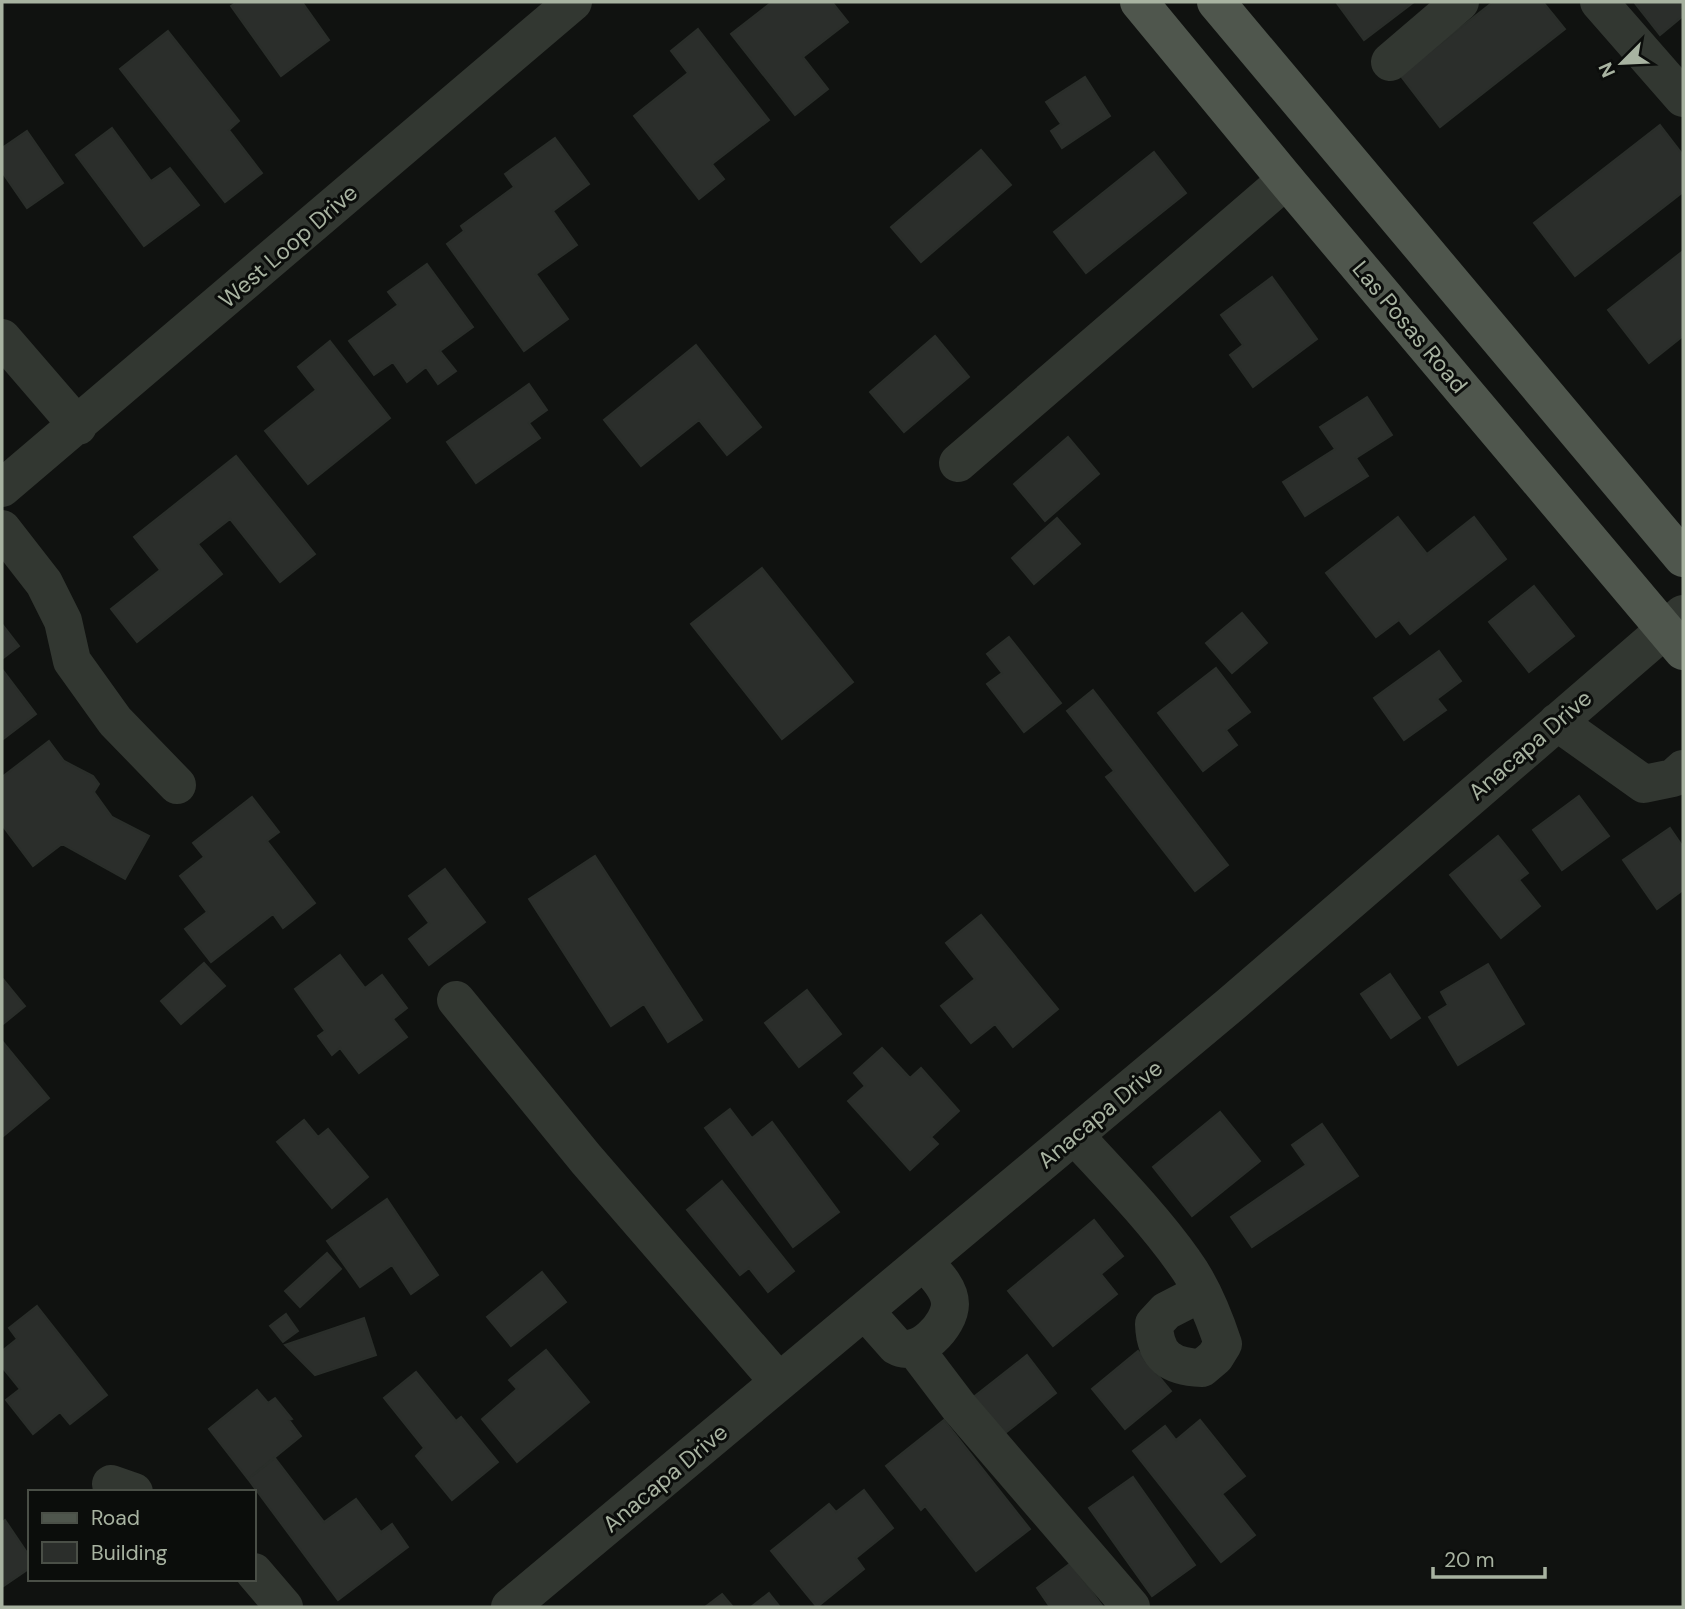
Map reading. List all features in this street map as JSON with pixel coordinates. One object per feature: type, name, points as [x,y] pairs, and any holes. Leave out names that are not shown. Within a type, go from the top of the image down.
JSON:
[{"type":"main road","name":"Las Posas Road","points":[[1139,2],[1286,180],[1677,631]]},
{"type":"main road","points":[[1216,2],[1683,558]]},
{"type":"street","name":"West Loop Drive","points":[[2,488],[573,2]]},
{"type":"street","points":[[1390,62],[1460,2]]},
{"type":"street","points":[[1599,2],[1683,98]]},
{"type":"street","points":[[958,463],[1286,180]]},
{"type":"street","points":[[2,338],[78,426]]},
{"type":"street","points":[[2,530],[44,583],[63,621],[72,661],[115,721],[177,785]]},
{"type":"street","name":"Anacapa Drive","points":[[510,1607],[1075,1136],[1557,722],[1677,631]]},
{"type":"street","points":[[1557,722],[1644,784],[1673,778],[1683,769]]},
{"type":"street","points":[[456,999],[586,1158],[779,1382]]},
{"type":"street","points":[[1075,1136],[1185,1263],[1201,1293]]},
{"type":"street","points":[[865,1311],[896,1346],[915,1349],[929,1340],[948,1316],[950,1302],[944,1286],[925,1262]]},
{"type":"street","points":[[915,1349],[959,1408],[1131,1607]]},
{"type":"street","points":[[256,1574],[284,1607]]},
{"type":"building","points":[[237,2],[302,2],[329,40],[281,76],[231,6]]},
{"type":"building","points":[[772,2],[832,2],[848,22],[803,57],[828,89],[795,115],[731,34]]},
{"type":"building","points":[[1336,2],[1414,2],[1364,40]]},
{"type":"building","points":[[1493,2],[1543,2],[1565,29],[1440,127],[1400,75]]},
{"type":"building","points":[[1634,2],[1683,2],[1683,16],[1660,35]]},
{"type":"building","points":[[698,29],[769,120],[712,164],[724,179],[699,199],[634,116],[688,73],[671,51]]},
{"type":"building","points":[[168,31],[239,121],[229,130],[262,173],[225,202],[120,69]]},
{"type":"building","points":[[1085,77],[1110,116],[1062,148],[1051,131],[1061,124],[1046,102]]},
{"type":"building","points":[[1660,125],[1683,155],[1683,192],[1575,276],[1534,223]]},
{"type":"building","points":[[112,128],[151,181],[170,168],[199,205],[144,246],[76,155]]},
{"type":"building","points":[[27,131],[63,183],[27,208],[2,172],[2,148]]},
{"type":"building","points":[[555,138],[589,184],[553,211],[577,245],[536,274],[568,319],[524,351],[447,244],[464,231],[461,226],[514,187],[505,174]]},
{"type":"building","points":[[981,150],[1011,185],[921,262],[891,227]]},
{"type":"building","points":[[1154,152],[1186,193],[1086,273],[1054,232]]},
{"type":"building","points":[[1683,251],[1683,336],[1649,363],[1608,310]]},
{"type":"building","points":[[427,264],[473,327],[440,351],[456,371],[438,384],[426,367],[407,382],[393,362],[374,375],[349,341],[398,305],[388,292]]},
{"type":"building","points":[[1272,277],[1317,339],[1253,387],[1230,355],[1243,345],[1221,315]]},
{"type":"building","points":[[935,336],[969,377],[904,432],[870,392]]},
{"type":"building","points":[[330,341],[390,418],[308,484],[265,431],[316,390],[298,367]]},
{"type":"building","points":[[696,345],[761,427],[727,455],[699,420],[641,466],[604,420]]},
{"type":"building","points":[[529,384],[547,410],[529,423],[540,438],[476,483],[447,442]]},
{"type":"building","points":[[1367,397],[1392,435],[1356,458],[1368,476],[1305,516],[1283,482],[1335,449],[1320,427]]},
{"type":"building","points":[[1068,437],[1099,474],[1045,521],[1014,484]]},
{"type":"building","points":[[236,456],[315,554],[280,582],[230,519],[198,544],[222,574],[137,642],[111,609],[160,570],[134,537]]},
{"type":"building","points":[[1398,517],[1427,554],[1474,517],[1506,559],[1410,634],[1399,620],[1376,637],[1326,573]]},
{"type":"building","points":[[1057,518],[1080,544],[1034,584],[1012,558]]},
{"type":"building","points":[[762,568],[853,682],[782,739],[691,624]]},
{"type":"building","points":[[1534,586],[1574,636],[1529,672],[1489,622]]},
{"type":"building","points":[[1242,613],[1267,643],[1232,673],[1206,643]]},
{"type":"building","points":[[2,624],[19,646],[2,659]]},
{"type":"building","points":[[1009,637],[1061,703],[1024,732],[987,684],[1002,673],[987,654]]},
{"type":"building","points":[[1439,651],[1461,681],[1437,699],[1446,710],[1404,740],[1374,698]]},
{"type":"building","points":[[1216,668],[1250,712],[1226,730],[1237,745],[1203,771],[1158,713]]},
{"type":"building","points":[[2,669],[36,714],[2,740]]},
{"type":"building","points":[[1093,690],[1228,865],[1195,891],[1106,777],[1114,771],[1067,711]]},
{"type":"building","points":[[49,741],[64,761],[93,776],[99,784],[94,792],[112,817],[149,836],[125,879],[62,844],[33,866],[2,825],[2,777]]},
{"type":"building","points":[[1579,796],[1609,836],[1562,870],[1533,830]]},
{"type":"building","points":[[252,797],[279,832],[267,841],[315,903],[283,928],[273,914],[211,962],[185,929],[207,912],[180,876],[204,857],[193,843]]},
{"type":"building","points":[[1670,828],[1683,847],[1683,890],[1657,909],[1623,860]]},
{"type":"building","points":[[1498,836],[1528,873],[1519,880],[1540,906],[1501,938],[1450,875]]},
{"type":"building","points":[[595,856],[702,1020],[668,1042],[644,1004],[611,1026],[529,899]]},
{"type":"building","points":[[445,869],[485,922],[429,965],[409,939],[429,923],[409,896]]},
{"type":"building","points":[[981,915],[1058,1009],[1013,1047],[995,1024],[971,1043],[941,1006],[975,979],[946,943]]},
{"type":"building","points":[[340,955],[365,988],[382,975],[407,1008],[393,1019],[407,1037],[359,1073],[340,1048],[332,1055],[318,1036],[325,1031],[295,989]]},
{"type":"building","points":[[204,963],[225,986],[181,1024],[161,1001]]},
{"type":"building","points":[[1488,964],[1524,1024],[1458,1065],[1429,1017],[1448,1005],[1441,992]]},
{"type":"building","points":[[1390,974],[1420,1018],[1391,1038],[1361,994]]},
{"type":"building","points":[[2,978],[25,1006],[2,1025]]},
{"type":"building","points":[[807,990],[841,1034],[799,1067],[765,1023]]},
{"type":"building","points":[[2,1041],[49,1098],[2,1137]]},
{"type":"building","points":[[882,1048],[910,1078],[921,1068],[959,1111],[931,1137],[938,1144],[910,1170],[848,1101],[865,1086],[854,1073]]},
{"type":"building","points":[[730,1109],[752,1138],[772,1122],[839,1212],[793,1247],[705,1128]]},
{"type":"building","points":[[1220,1112],[1260,1161],[1192,1216],[1153,1167]]},
{"type":"building","points":[[304,1120],[318,1137],[328,1129],[368,1177],[332,1208],[277,1142]]},
{"type":"building","points":[[1322,1124],[1358,1176],[1252,1247],[1231,1217],[1306,1165],[1292,1145]]},
{"type":"building","points":[[722,1181],[794,1271],[768,1292],[749,1268],[740,1275],[687,1210]]},
{"type":"building","points":[[387,1199],[438,1275],[411,1294],[392,1265],[360,1287],[327,1241]]},
{"type":"building","points":[[1094,1220],[1123,1256],[1101,1274],[1117,1294],[1053,1346],[1008,1291]]},
{"type":"building","points":[[327,1253],[341,1269],[300,1307],[285,1291]]},
{"type":"building","points":[[542,1272],[566,1302],[511,1346],[487,1317]]},
{"type":"building","points":[[37,1306],[107,1395],[70,1424],[60,1412],[33,1434],[6,1400],[20,1389],[2,1367],[2,1351],[17,1339],[9,1328]]},
{"type":"building","points":[[286,1314],[298,1331],[283,1342],[270,1326]]},
{"type":"building","points":[[364,1318],[376,1355],[315,1375],[285,1345]]},
{"type":"building","points":[[546,1350],[589,1402],[517,1462],[482,1419],[517,1389],[509,1380]]},
{"type":"building","points":[[1138,1351],[1171,1391],[1125,1429],[1092,1389]]},
{"type":"building","points":[[1027,1355],[1056,1393],[995,1441],[966,1403]]},
{"type":"building","points":[[416,1372],[456,1421],[461,1417],[498,1462],[452,1500],[416,1456],[424,1448],[384,1398]]},
{"type":"building","points":[[257,1390],[268,1403],[275,1398],[292,1419],[289,1420],[301,1436],[248,1479],[209,1429]]},
{"type":"building","points":[[944,1420],[1030,1529],[976,1571],[925,1506],[921,1510],[886,1466]]},
{"type":"building","points":[[1200,1420],[1245,1476],[1222,1494],[1255,1535],[1221,1562],[1133,1451],[1165,1426],[1176,1440]]},
{"type":"building","points":[[275,1458],[324,1522],[356,1499],[381,1532],[392,1524],[408,1547],[338,1600],[248,1479]]},
{"type":"building","points":[[1133,1477],[1195,1565],[1152,1596],[1089,1508]]},
{"type":"building","points":[[864,1490],[893,1528],[856,1558],[864,1569],[817,1607],[771,1551],[829,1504],[836,1512]]},
{"type":"building","points":[[5,1520],[28,1554],[28,1569],[2,1587],[2,1523]]},
{"type":"building","points":[[1071,1563],[1103,1607],[1050,1607],[1037,1588]]},
{"type":"building","points":[[769,1593],[780,1607],[751,1607]]},
{"type":"building","points":[[722,1594],[733,1607],[705,1607]]}]
